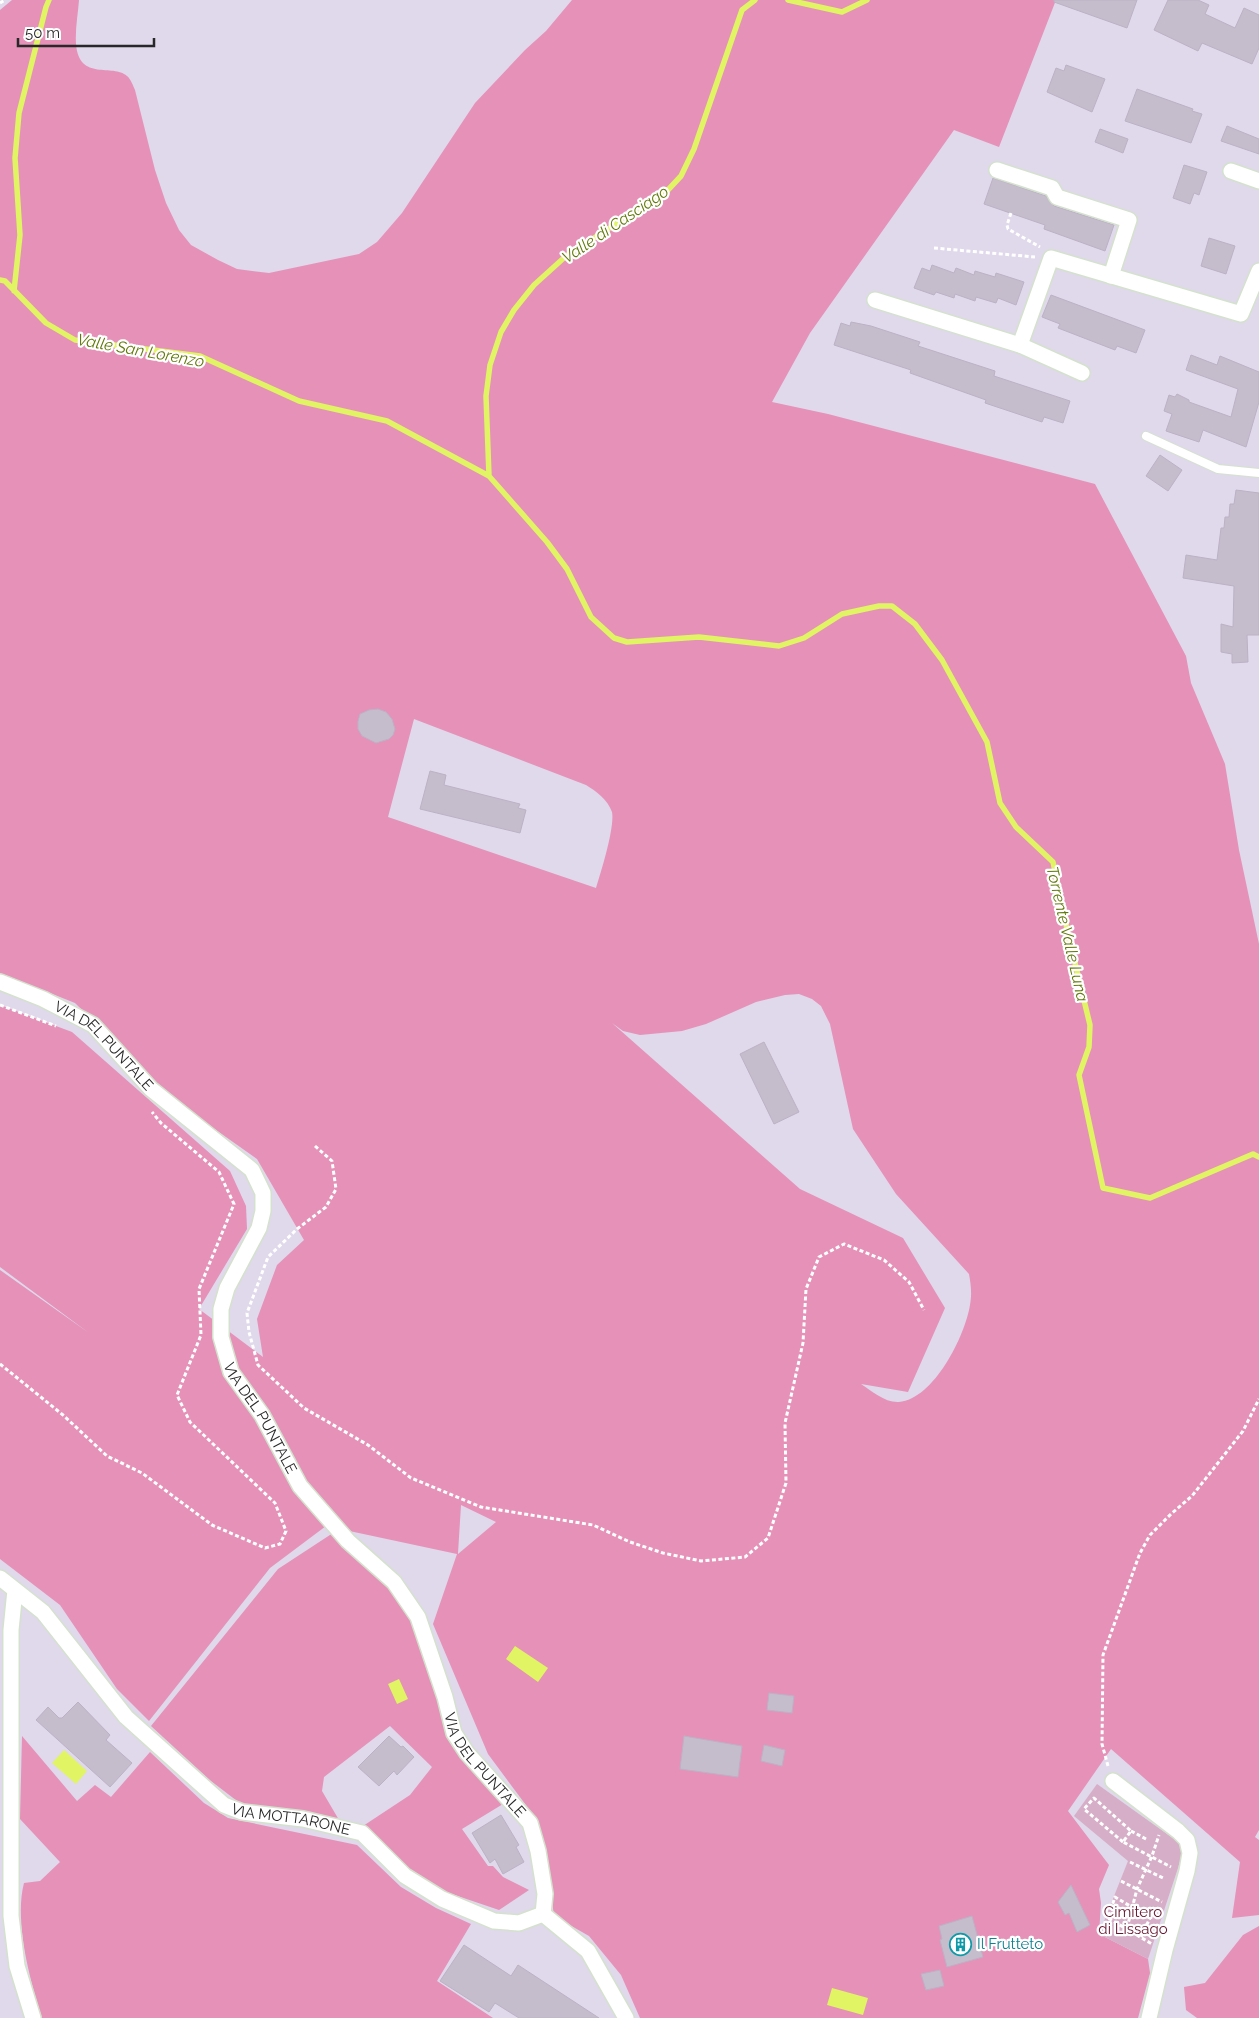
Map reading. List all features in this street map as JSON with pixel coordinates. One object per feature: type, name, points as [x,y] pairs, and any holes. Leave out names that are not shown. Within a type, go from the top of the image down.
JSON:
[{"type":"street","points":[[997,170],[1052,188],[1057,197],[1129,220],[1111,276]]},
{"type":"street","points":[[1231,171],[1259,181]]},
{"type":"street","points":[[1020,345],[1050,258],[1241,314],[1259,271]]},
{"type":"street","points":[[875,300],[1020,345],[1082,373]]},
{"type":"street","name":"VIA DEL PUNTALE","points":[[0,982],[43,999],[92,1025],[151,1089],[252,1170],[263,1193],[263,1211],[259,1228],[227,1288],[221,1309],[221,1337],[231,1372],[262,1415],[300,1486],[348,1541],[394,1582],[418,1617],[454,1733],[467,1753],[530,1823],[538,1851],[544,1894],[543,1914]]},
{"type":"street","name":"VIA MOTTARONE","points":[[0,1578],[43,1612],[126,1717],[224,1805],[242,1812],[303,1819],[362,1833],[405,1876],[442,1899],[494,1921],[520,1923],[543,1914]]},
{"type":"street","points":[[15,1590],[6,1686],[11,1916],[17,1966],[33,2018]]},
{"type":"street","points":[[1112,1781],[1187,1840],[1190,1853],[1187,1872],[1176,1908],[1149,2018]]},
{"type":"street","points":[[543,1914],[588,1951],[626,2018]]},
{"type":"lane","points":[[1146,436],[1218,469],[1259,473]]},
{"type":"path","points":[[0,3],[5,0]]},
{"type":"path","points":[[1011,213],[1007,225],[1008,229],[1037,244],[1050,258]]},
{"type":"path","points":[[934,248],[1050,258]]},
{"type":"path","points":[[0,1005],[63,1028]]},
{"type":"path","points":[[0,1364],[63,1415],[107,1456],[142,1473],[212,1525],[265,1548],[280,1544],[286,1531],[275,1503],[190,1422],[177,1395],[200,1335],[199,1290],[234,1204],[219,1172],[161,1123],[148,1108]]},
{"type":"path","points":[[315,1146],[332,1161],[336,1189],[326,1207],[297,1229],[268,1257],[247,1313],[249,1332],[258,1365],[304,1408],[368,1445],[411,1478],[481,1508],[593,1525],[630,1542],[663,1554],[701,1561],[745,1557],[768,1538],[786,1483],[784,1422],[803,1343],[806,1289],[819,1257],[844,1244],[884,1260],[909,1282],[924,1310]]},
{"type":"path","points":[[1112,1781],[1102,1744],[1103,1655],[1140,1552],[1150,1535],[1192,1496],[1243,1431],[1259,1399]]},
{"type":"path","points":[[1148,1840],[1131,1831],[1094,1798],[1084,1809],[1123,1842],[1171,1867]]},
{"type":"path","points":[[1123,1842],[1131,1831]]},
{"type":"path","points":[[1127,1928],[1137,1889],[1152,1856]]},
{"type":"path","points":[[1130,1862],[1165,1879]]},
{"type":"path","points":[[1121,1881],[1176,1908]]},
{"type":"path","points":[[1115,1897],[1150,1918],[1141,1937],[1127,1928],[1108,1918],[1115,1897]]},
{"type":"shaded area","points":[[12,0],[79,0],[76,27],[78,56],[83,63],[90,67],[121,72],[131,81],[135,90],[155,170],[166,203],[179,230],[191,245],[218,260],[237,269],[269,273],[359,254],[377,242],[402,213],[475,103],[525,50],[546,31],[572,0],[1056,0],[999,147],[954,130],[810,333],[772,402],[828,414],[1095,484],[1186,656],[1191,683],[1225,764],[1239,850],[1259,944],[1259,1830],[1255,1837],[1259,1840],[1259,1915],[1232,1918],[1240,1862],[1111,1749],[1068,1811],[1109,1865],[1099,1889],[1101,1903],[1099,1934],[1148,1959],[1150,1973],[1138,2018],[640,2018],[621,1975],[589,1936],[554,1916],[537,1820],[488,1754],[433,1624],[457,1554],[326,1526],[270,1568],[149,1721],[117,1689],[60,1605],[0,1559],[0,1270],[89,1333],[0,1267],[0,1005],[72,1032],[230,1171],[246,1206],[247,1229],[199,1309],[263,1357],[257,1319],[277,1265],[304,1240],[257,1159],[175,1101],[75,1003],[0,973],[0,10]],"holes":[[[414,719],[586,785],[601,796],[612,812],[612,819],[607,850],[596,888],[388,817]],[[799,994],[812,999],[821,1006],[830,1024],[853,1129],[896,1194],[969,1274],[970,1305],[955,1349],[936,1378],[924,1390],[912,1398],[899,1402],[889,1401],[861,1384],[908,1392],[945,1308],[903,1238],[800,1189],[612,1023],[623,1031],[640,1035],[682,1031],[706,1024],[756,1002],[785,995]],[[461,1505],[496,1522],[458,1554]]]},
{"type":"shaded area","points":[[333,1533],[396,1595],[415,1626],[449,1735],[471,1769],[503,1804],[462,1829],[488,1866],[493,1866],[503,1877],[529,1890],[499,1910],[449,1893],[408,1873],[363,1826],[410,1795],[432,1767],[390,1726],[324,1777],[322,1791],[339,1820],[241,1804],[211,1781],[151,1726],[278,1569]]},
{"type":"shaded area","points":[[515,1646],[548,1668],[538,1682],[506,1659]]},
{"type":"shaded area","points":[[399,1679],[408,1699],[397,1704],[388,1684]]},
{"type":"shaded area","points":[[22,1736],[77,1801],[95,1785],[111,1797],[150,1752],[204,1803],[228,1818],[357,1845],[401,1887],[436,1908],[471,1924],[437,1981],[493,2018],[42,2018],[28,1969],[22,1933],[21,1898],[24,1883],[40,1881],[60,1862],[20,1819]]},
{"type":"shaded area","points":[[64,1750],[87,1771],[76,1784],[52,1763]]},
{"type":"shaded area","points":[[1259,1926],[1259,2018],[1197,2018],[1186,2010],[1184,1987],[1205,1983],[1243,1935]]},
{"type":"shaded area","points":[[832,1988],[868,1998],[863,2015],[827,2005]]},
{"type":"green space","name":"Cimitero di Lissago","points":[[1097,1784],[1181,1844],[1182,1854],[1178,1868],[1148,1959],[1099,1934],[1128,1861],[1074,1816]]},
{"type":"building","points":[[1054,0],[1137,0],[1127,28],[1054,2]]},
{"type":"building","points":[[1168,0],[1198,0],[1209,5],[1205,14],[1235,28],[1244,8],[1259,15],[1259,48],[1252,64],[1202,43],[1198,51],[1154,30]]},
{"type":"building","points":[[1066,65],[1105,79],[1092,112],[1047,92],[1056,68],[1064,71]]},
{"type":"building","points":[[1137,89],[1202,114],[1191,143],[1125,121]]},
{"type":"building","points":[[1227,126],[1259,139],[1259,154],[1221,141]]},
{"type":"building","points":[[1100,129],[1128,139],[1123,153],[1095,142]]},
{"type":"building","points":[[1184,165],[1207,172],[1199,195],[1194,193],[1190,204],[1173,198]]},
{"type":"building","points":[[993,178],[1046,196],[1054,206],[1114,225],[1105,251],[1044,229],[1045,225],[984,204]]},
{"type":"building","points":[[1209,238],[1235,246],[1226,274],[1201,266]]},
{"type":"building","points":[[932,265],[954,273],[956,268],[974,275],[975,271],[995,277],[996,273],[1024,282],[1016,305],[998,298],[996,303],[976,297],[975,301],[955,294],[954,298],[936,292],[934,295],[914,288],[922,268],[930,271]]},
{"type":"building","points":[[1051,295],[1145,330],[1136,353],[1117,346],[1115,350],[1058,328],[1060,324],[1042,317]]},
{"type":"building","points":[[851,322],[871,326],[920,342],[918,346],[995,371],[994,376],[1070,401],[1063,423],[1044,417],[1042,422],[985,403],[986,400],[910,373],[911,370],[834,345],[841,323],[850,326]]},
{"type":"building","points":[[1191,355],[1217,365],[1220,356],[1259,372],[1259,402],[1246,447],[1203,430],[1199,442],[1166,431],[1172,414],[1164,411],[1169,395],[1175,397],[1177,394],[1189,400],[1189,402],[1231,417],[1238,389],[1186,370]]},
{"type":"building","points":[[1160,455],[1182,470],[1168,491],[1146,476]]},
{"type":"building","points":[[1236,490],[1259,493],[1259,635],[1247,635],[1248,662],[1232,663],[1232,654],[1221,652],[1221,624],[1233,627],[1234,586],[1183,578],[1186,555],[1217,560],[1221,528],[1224,528],[1225,517],[1229,517],[1230,504],[1234,504]]},
{"type":"building","points":[[378,709],[386,712],[392,719],[395,729],[389,739],[376,743],[362,736],[358,729],[358,721],[360,714]]},
{"type":"building","points":[[430,771],[446,775],[444,785],[520,804],[518,808],[526,810],[520,833],[420,809]]},
{"type":"building","points":[[764,1042],[799,1112],[774,1124],[740,1054]]},
{"type":"building","points":[[769,1693],[794,1696],[792,1713],[767,1710]]},
{"type":"building","points":[[78,1702],[110,1735],[106,1740],[132,1763],[110,1787],[36,1720],[48,1707],[59,1718],[62,1718]]},
{"type":"building","points":[[389,1736],[414,1757],[397,1775],[394,1771],[379,1786],[358,1767]]},
{"type":"building","points":[[684,1736],[742,1746],[738,1777],[680,1769]]},
{"type":"building","points":[[764,1745],[785,1750],[782,1766],[761,1761]]},
{"type":"building","points":[[501,1815],[519,1845],[516,1847],[524,1862],[503,1874],[495,1859],[490,1863],[472,1833]]},
{"type":"building","points":[[1071,1885],[1090,1925],[1077,1932],[1069,1913],[1065,1915],[1058,1902]]},
{"type":"building","name":"Il Frutteto","points":[[972,1916],[983,1957],[947,1967],[940,1940],[942,1939],[939,1926]]},
{"type":"building","points":[[464,1945],[511,1976],[518,1965],[599,2018],[519,2018],[495,2003],[489,2012],[440,1981]]},
{"type":"building","points":[[940,1970],[944,1986],[926,1990],[921,1974]]},
{"type":"waterway","points":[[14,291],[20,235],[15,158],[19,113],[49,0]]},
{"type":"waterway","name":"Valle di Casciago","points":[[489,476],[486,396],[490,365],[501,332],[514,310],[534,285],[566,256],[667,191],[681,176],[694,149],[742,10],[755,0]]},
{"type":"waterway","name":"Valle di Casciago","points":[[788,0],[842,12],[867,0]]},
{"type":"waterway","name":"Torrente Valle Luna","points":[[0,280],[5,281],[46,323],[75,340],[200,356],[299,401],[387,421],[489,476],[547,542],[567,569],[591,617],[614,638],[627,642],[699,637],[779,646],[804,638],[842,614],[879,606],[892,606],[915,624],[942,660],[987,742],[1000,803],[1016,827],[1053,862],[1090,1025],[1089,1047],[1079,1075],[1103,1188],[1150,1198],[1253,1154],[1259,1157]]},
{"type":"place","name":"Il Frutteto","points":[[961,1944]]},
{"type":"water label","name":"Valle San Lorenzo","points":[[141,350]]}]
